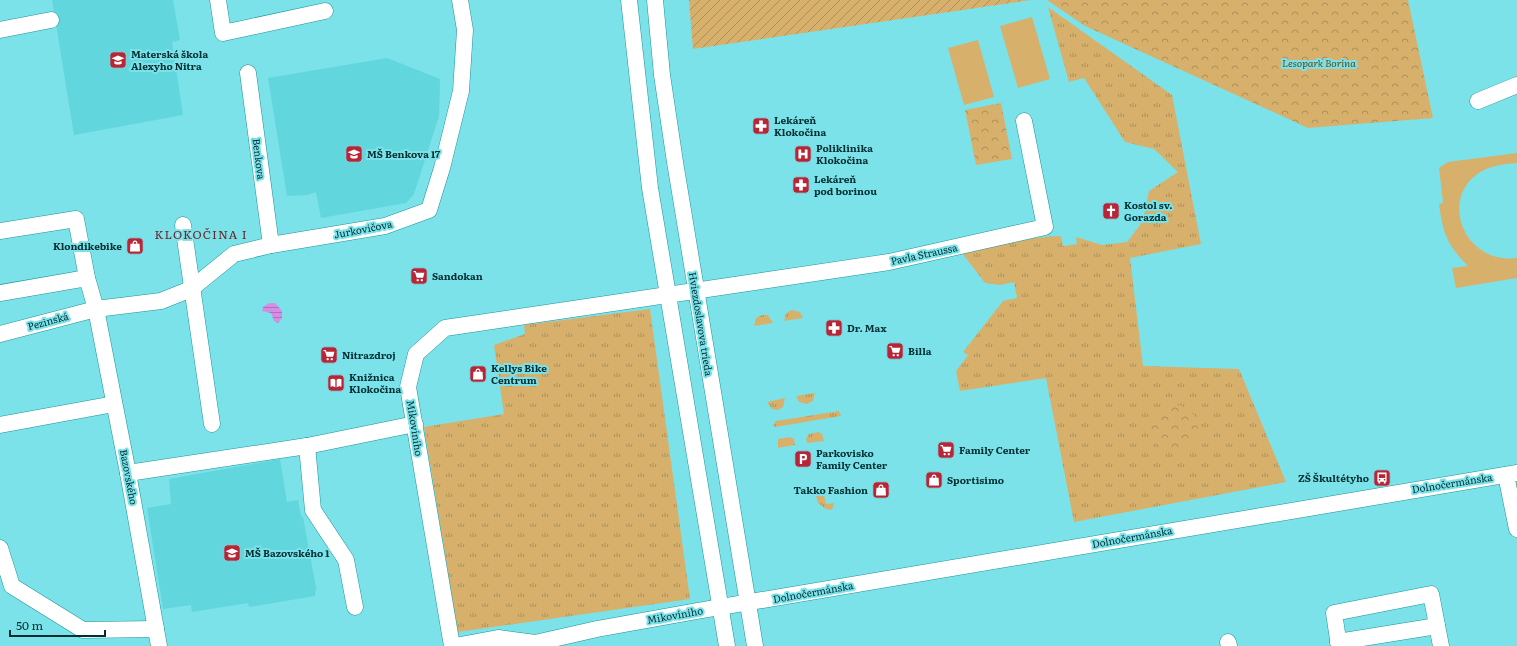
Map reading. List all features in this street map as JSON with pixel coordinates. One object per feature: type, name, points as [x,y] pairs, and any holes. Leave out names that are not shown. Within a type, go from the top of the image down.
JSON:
[{"type":"street","points":[[218,0],[223,33],[324,11]]},
{"type":"street","name":"Jurkovičova","points":[[96,309],[162,301],[192,289],[234,254],[271,245],[385,226],[429,210],[442,168],[461,91],[465,30],[460,0]]},
{"type":"street","points":[[629,0],[650,188],[727,646]]},
{"type":"street","name":"Hviezdoslavova trieda","points":[[655,0],[662,74],[695,292],[755,646]]},
{"type":"street","points":[[0,30],[51,20]]},
{"type":"street","name":"Benkova","points":[[248,73],[271,245]]},
{"type":"street","points":[[1478,100],[1517,85]]},
{"type":"street","name":"Pavla Straussa","points":[[695,292],[889,262],[1045,228],[1024,121]]},
{"type":"street","name":"Bazovského","points":[[0,231],[76,219],[87,278],[96,309],[128,473],[159,646]]},
{"type":"street","points":[[183,224],[212,424]]},
{"type":"street","points":[[0,293],[87,278]]},
{"type":"street","name":"Mikovíniho","points":[[452,646],[408,387],[416,354],[445,328],[669,294],[695,292]]},
{"type":"street","name":"Pezinská","points":[[0,334],[96,309]]},
{"type":"street","points":[[0,425],[114,404]]},
{"type":"street","points":[[128,473],[306,446],[415,424]]},
{"type":"street","points":[[306,446],[313,510],[346,560],[354,607]]},
{"type":"street","points":[[1512,474],[1517,529]]},
{"type":"street","name":"Dolnočermánska","points":[[721,607],[748,604],[1128,537],[1512,474]]},
{"type":"street","points":[[0,548],[12,586],[83,630],[156,629]]},
{"type":"street","points":[[1437,626],[1338,644],[1334,613],[1431,594],[1441,646]]},
{"type":"street","name":"Mikovíniho","points":[[455,646],[498,638],[533,644],[597,629],[721,607]]},
{"type":"shaded area","name":"Materská škola Alexyho Nitra","points":[[52,0],[173,0],[180,40],[172,42],[183,115],[74,135]]},
{"type":"shaded area","name":"MŠ Benkova 17","points":[[387,58],[440,79],[439,116],[414,194],[406,203],[321,218],[316,192],[308,195],[287,196],[268,78]]},
{"type":"shaded area","points":[[269,303],[275,303],[282,311],[282,318],[278,323],[274,321],[271,313],[262,311],[263,307]]},
{"type":"shaded area","name":"MŠ Bazovského 1","points":[[280,459],[287,502],[298,500],[301,516],[303,517],[316,588],[315,596],[249,607],[248,603],[192,612],[191,605],[163,609],[147,508],[171,504],[169,479]]},
{"type":"green space","points":[[689,0],[1031,0],[693,49]]},
{"type":"green space","name":"Lesopark Borina","points":[[1047,0],[1408,0],[1433,118],[1308,128],[1085,26]]},
{"type":"green space","points":[[1048,7],[1172,95],[1201,244],[1130,258],[1143,366],[1239,369],[1286,482],[1074,522],[1046,378],[960,391],[956,371],[968,355],[963,352],[1003,301],[1017,298],[1014,282],[1000,285],[985,283],[962,253],[1011,242],[1061,236],[1063,246],[1077,244],[1076,237],[1102,245],[1127,242],[1143,221],[1149,191],[1178,172],[1154,149],[1125,142],[1084,78],[1069,82]]},
{"type":"green space","points":[[1032,17],[1050,79],[1018,88],[1000,26]]},
{"type":"green space","points":[[978,40],[994,97],[964,105],[948,48]]},
{"type":"green space","points":[[1001,103],[1012,159],[976,165],[965,110]]},
{"type":"green space","points":[[1517,153],[1517,163],[1488,168],[1470,181],[1462,195],[1459,210],[1462,226],[1470,240],[1482,251],[1498,257],[1517,258],[1517,278],[1456,288],[1452,268],[1468,266],[1455,252],[1444,231],[1439,204],[1443,203],[1439,168],[1448,162]]},
{"type":"green space","points":[[650,309],[690,599],[458,632],[424,427],[504,414],[494,345],[525,334],[524,325]]},
{"type":"green space","points":[[792,310],[800,312],[803,318],[784,321],[786,313]]},
{"type":"green space","points":[[762,315],[768,315],[773,323],[754,326],[756,318]]},
{"type":"green space","points":[[815,393],[813,401],[807,404],[799,402],[796,396]]},
{"type":"green space","points":[[785,398],[783,407],[778,410],[772,409],[767,402]]},
{"type":"green space","points":[[1169,405],[1179,405],[1191,412],[1198,424],[1198,434],[1191,446],[1179,453],[1169,453],[1161,449],[1154,442],[1150,434],[1150,424],[1154,416],[1161,409]]},
{"type":"green space","points":[[839,411],[841,416],[775,427],[773,425],[776,421]]},
{"type":"green space","points":[[818,432],[822,434],[824,441],[807,443],[806,439],[809,434]]},
{"type":"green space","points":[[790,437],[794,439],[795,445],[778,448],[778,439]]},
{"type":"green space","points":[[824,495],[826,504],[834,503],[832,510],[826,509],[818,503],[816,496]]},
{"type":"place","name":"Materská škola Alexyho Nitra","points":[[118,60]]},
{"type":"place","name":"Lekáreň Klokočina","points":[[761,126]]},
{"type":"place","name":"MŠ Benkova 17","points":[[354,154]]},
{"type":"place","name":"Poliklinika Klokočina","points":[[803,154]]},
{"type":"place","name":"Lekáreň pod borinou","points":[[801,185]]},
{"type":"place","name":"Kostol sv. Gorazda","points":[[1111,211]]},
{"type":"place","name":"Klondikebike","points":[[135,246]]},
{"type":"place","name":"Sandokan","points":[[419,276]]},
{"type":"place","name":"Dr. Max","points":[[834,328]]},
{"type":"place","name":"Billa","points":[[895,351]]},
{"type":"place","name":"Nitrazdroj","points":[[329,355]]},
{"type":"place","name":"Kellys Bike Centrum","points":[[478,374]]},
{"type":"place","name":"Knižnica Klokočina","points":[[336,383]]},
{"type":"place","name":"Family Center","points":[[946,450]]},
{"type":"place","name":"Parkovisko Family Center","points":[[803,459]]},
{"type":"place","name":"ZŠ Škultétyho","points":[[1382,478]]},
{"type":"place","name":"Sportisimo","points":[[934,480]]},
{"type":"place","name":"Takko Fashion","points":[[881,490]]},
{"type":"place","name":"MŠ Bazovského 1","points":[[232,553]]},
{"type":"district","name":"KLOKOČINA I","points":[[201,235]]}]
